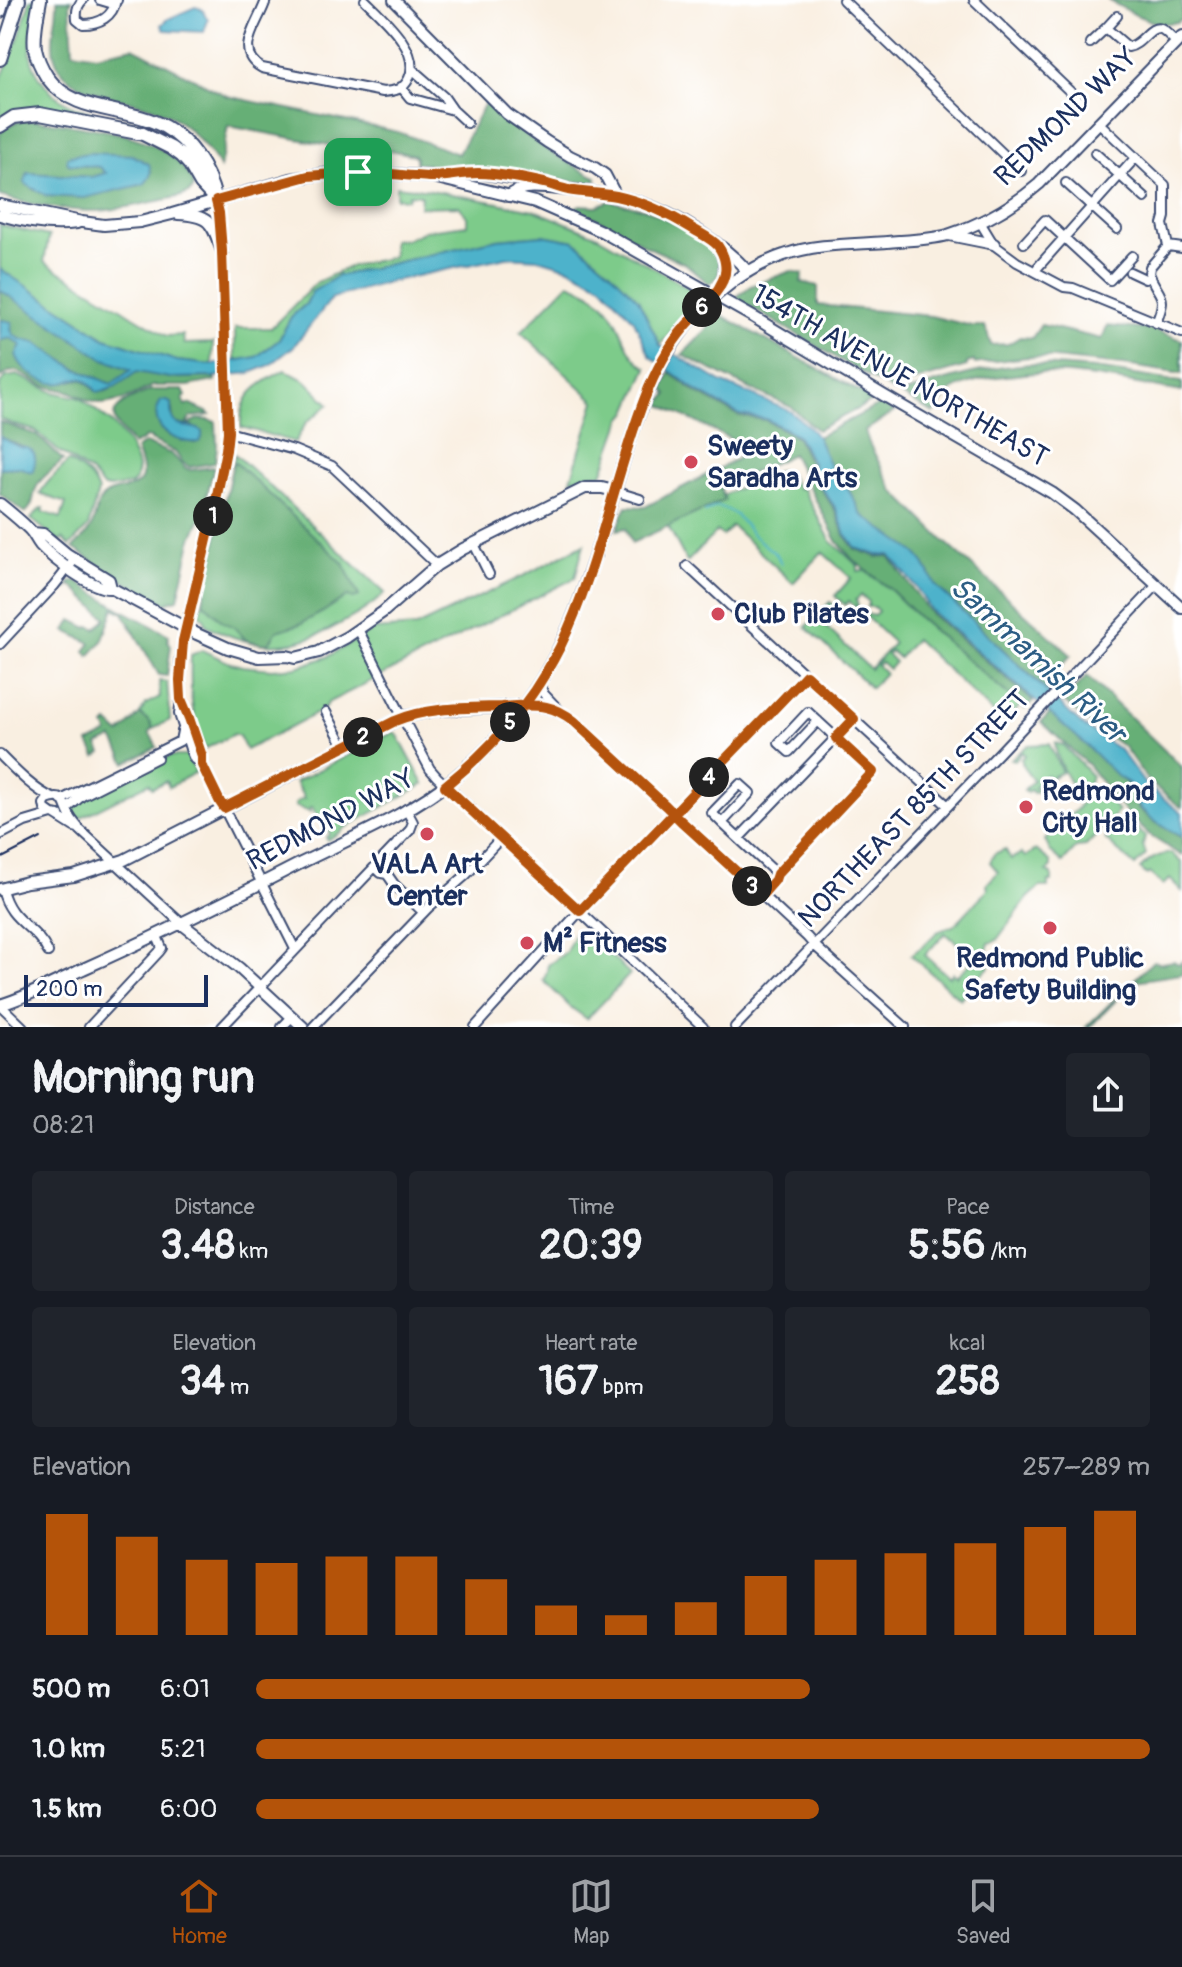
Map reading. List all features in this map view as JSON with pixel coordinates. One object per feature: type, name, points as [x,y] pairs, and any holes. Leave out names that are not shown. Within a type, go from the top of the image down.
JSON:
[{"type":"highway","points":[[0,11],[3,0]]},
{"type":"highway","points":[[0,59],[19,0]]},
{"type":"highway","points":[[40,0],[35,53],[53,85],[71,99],[152,121],[181,138],[208,174],[216,201]]},
{"type":"highway","points":[[0,126],[14,117],[40,114],[143,134],[182,156],[216,201]]},
{"type":"main road","points":[[394,0],[507,114],[547,142],[605,175],[616,196]]},
{"type":"main road","name":"REDMOND WAY","points":[[0,1005],[182,924],[445,786],[482,753],[523,706],[556,654],[590,570],[644,399],[674,341],[701,308],[730,279],[785,254],[805,249],[947,235],[1018,202],[1180,39]]},
{"type":"main road","points":[[0,205],[104,225],[140,222],[291,179],[330,173],[368,172],[433,177],[480,173],[565,189]]},
{"type":"main road","name":"154TH AVENUE NORTHEAST","points":[[433,177],[538,203],[601,231],[755,318],[1052,493],[1075,510],[1182,608]]},
{"type":"main road","points":[[508,196],[525,188],[565,189],[616,196],[655,208],[716,243],[748,272]]},
{"type":"main road","points":[[172,214],[201,217],[208,221],[222,251]]},
{"type":"main road","points":[[0,215],[60,226],[82,222]]},
{"type":"main road","points":[[947,235],[994,244]]},
{"type":"main road","points":[[716,243],[730,279]]},
{"type":"main road","points":[[0,504],[33,533],[44,548],[72,564],[103,589],[111,588],[228,648],[259,657],[295,658],[319,652],[347,637],[383,612],[437,565],[474,544],[585,488],[614,491]]},
{"type":"main road","points":[[1,889],[74,876],[116,863],[403,717],[438,710],[523,706]]},
{"type":"main road","points":[[182,924],[239,968],[303,1027]]},
{"type":"street","points":[[83,0],[76,13],[83,24],[91,24],[111,15],[116,0]]},
{"type":"street","points":[[100,0],[110,3],[116,0]]},
{"type":"street","points":[[266,0],[248,49],[249,57],[262,68],[383,92],[396,91],[412,69]]},
{"type":"street","points":[[365,0],[396,32],[409,53],[412,69],[444,97],[467,123]]},
{"type":"street","points":[[843,0],[1021,171]]},
{"type":"street","points":[[974,0],[1080,101]]},
{"type":"street","points":[[1090,43],[1117,16]]},
{"type":"street","points":[[1106,28],[1128,47],[1137,45],[1156,28],[1180,39]]},
{"type":"street","points":[[404,84],[410,98],[453,110]]},
{"type":"street","points":[[1098,122],[1165,185],[1163,224],[1168,246]]},
{"type":"street","points":[[1095,153],[1145,198]]},
{"type":"street","points":[[1038,267],[1136,157]]},
{"type":"street","points":[[1066,183],[1117,229]]},
{"type":"street","points":[[216,201],[222,251],[228,432],[214,510],[185,628],[180,662],[179,710],[194,759],[202,765],[295,949]]},
{"type":"street","points":[[1024,243],[1045,220],[1110,280],[1132,256]]},
{"type":"street","points":[[980,222],[994,244],[1017,262],[1064,287],[1182,333]]},
{"type":"street","points":[[1168,246],[1182,248]]},
{"type":"street","points":[[1156,323],[1163,298],[1150,277],[1150,267],[1168,246]]},
{"type":"street","points":[[1007,254],[1038,267],[1073,288]]},
{"type":"street","points":[[1130,272],[1145,279],[1150,277]]},
{"type":"street","points":[[228,432],[294,450],[332,466],[437,565]]},
{"type":"street","points":[[614,491],[640,499]]},
{"type":"street","points":[[474,544],[489,574]]},
{"type":"street","points":[[0,644],[4,633],[72,564]]},
{"type":"street","points":[[687,566],[948,806]]},
{"type":"street","name":"NORTHEAST 85TH STREET","points":[[735,1027],[1157,585]]},
{"type":"street","points":[[358,629],[430,769],[703,1027]]},
{"type":"street","points":[[475,1027],[580,911],[806,675]]},
{"type":"street","points":[[539,684],[560,712]]},
{"type":"street","points":[[181,699],[202,756],[202,765]]},
{"type":"street","points":[[523,706],[545,707],[574,721],[905,1027]]},
{"type":"street","points":[[0,835],[25,822],[61,815],[82,796],[187,743],[191,736],[186,709]]},
{"type":"street","points":[[326,712],[344,746]]},
{"type":"street","points":[[762,895],[777,874],[873,772],[818,721],[808,712],[779,743],[789,752],[818,721]]},
{"type":"street","points":[[739,838],[854,719]]},
{"type":"street","points":[[25,822],[47,800],[57,799],[180,741],[182,726]]},
{"type":"street","points":[[0,755],[26,779],[67,804],[78,828],[182,924]]},
{"type":"street","points":[[26,779],[47,811],[78,828]]},
{"type":"street","points":[[722,823],[750,793],[740,784],[712,813],[722,823],[777,874]]},
{"type":"street","points":[[222,1027],[412,826],[406,809]]},
{"type":"street","points":[[313,1027],[423,912],[466,875],[501,838]]},
{"type":"street","points":[[375,867],[392,879],[423,912]]},
{"type":"street","points":[[1,889],[12,913],[48,952]]},
{"type":"street","points":[[89,1027],[161,950],[157,936]]},
{"type":"street","points":[[0,1005],[23,1027]]},
{"type":"street","points":[[282,1027],[292,1017]]},
{"type":"green space","points":[[30,0],[36,0],[32,59],[38,74],[51,91],[75,107],[148,126],[175,142],[154,133],[28,108],[9,112],[0,119],[0,81],[19,37]]},
{"type":"green space","points":[[57,0],[72,0],[73,51],[96,55],[133,47],[227,96],[398,132],[458,154],[485,103],[538,143],[597,180],[594,183],[577,182],[416,163],[414,155],[384,149],[370,149],[366,154],[228,126],[220,168],[198,138],[169,115],[90,90],[64,74],[56,61],[53,46]]},
{"type":"green space","points":[[1108,0],[1182,0],[1182,18],[1177,22],[1158,24]]},
{"type":"green space","points":[[37,120],[120,134],[159,148],[191,178],[193,188],[178,197],[97,211],[48,207],[0,196],[0,133],[12,124]],"holes":[[[68,164],[152,171],[34,190],[28,173],[92,177],[107,173],[100,167]]]},
{"type":"green space","points":[[396,186],[534,210],[596,235],[701,295],[660,345],[638,299],[575,241],[543,235],[497,239],[338,276],[312,292],[306,304],[291,317],[279,340],[256,357],[235,361],[235,328],[271,328],[317,282],[351,266],[393,257],[392,240],[407,239],[427,230],[467,225],[467,217],[459,206],[420,207],[421,195],[409,194],[408,199],[396,198]]},
{"type":"green space","points":[[609,201],[646,209],[713,246],[718,253],[718,277],[709,284],[686,264],[575,208],[580,205],[597,206]]},
{"type":"green space","points":[[0,225],[49,236],[44,262],[167,336],[183,335],[184,344],[213,343],[212,365],[177,361],[105,338],[0,269]]},
{"type":"green space","points":[[791,271],[803,274],[801,282],[818,286],[818,305],[931,316],[985,326],[991,345],[1008,344],[1020,337],[1032,338],[1041,325],[1102,339],[1107,326],[1155,330],[1182,340],[1182,374],[1028,357],[975,364],[974,361],[893,391],[735,298],[751,286]]},
{"type":"green space","points":[[569,283],[593,295],[608,309],[629,349],[647,368],[622,419],[602,474],[588,474],[571,480],[595,401],[521,332]]},
{"type":"green space","points":[[0,290],[170,378],[215,377],[215,381],[188,386],[153,386],[123,400],[104,404],[45,386],[17,371],[0,378],[0,340],[11,338],[57,383],[78,379],[102,392],[116,385],[132,370],[111,384],[75,368],[36,343],[20,339],[4,320],[0,321]]},
{"type":"green space","points":[[721,315],[875,400],[817,430],[791,407],[682,355]]},
{"type":"green space","points":[[1030,364],[1096,369],[1182,382],[1182,392],[1099,378],[1043,373],[978,380],[949,393],[933,413],[902,395],[969,374]]},
{"type":"green space","points":[[285,370],[306,381],[329,404],[306,423],[295,442],[241,427],[243,406],[252,391]]},
{"type":"green space","points":[[670,373],[697,393],[739,416],[765,420],[796,436],[814,478],[855,549],[877,557],[889,556],[930,613],[1033,701],[1025,709],[852,559],[837,541],[792,454],[720,488],[725,500],[632,543],[626,528],[617,530],[627,506],[645,507],[737,459],[741,444],[659,404],[668,394],[663,388]]},
{"type":"green space","points":[[17,375],[53,392],[80,398],[112,423],[128,443],[136,460],[136,480],[132,484],[103,487],[91,473],[36,431],[0,419],[0,384],[6,377]]},
{"type":"green space","points":[[151,390],[183,390],[185,405],[189,404],[210,415],[191,417],[187,423],[202,419],[216,422],[215,463],[190,467],[175,452],[151,438],[145,437],[133,445],[114,417],[120,406]],"holes":[[[172,407],[176,423],[193,426],[195,443],[174,438],[160,427],[156,413]]]},
{"type":"green space","points":[[881,404],[894,412],[865,431],[893,490],[943,540],[1071,655],[1050,678],[1053,682],[1046,690],[936,586],[922,560],[862,515],[846,485],[833,473],[817,437]]},
{"type":"green space","points":[[0,422],[37,435],[63,460],[39,483],[31,506],[25,513],[0,494],[0,468],[33,470],[35,456],[0,437]]},
{"type":"green space","points":[[145,443],[172,454],[185,468],[214,467],[202,515],[191,541],[178,599],[165,603],[123,581],[73,548],[93,523],[101,499],[114,491],[130,488],[141,480],[136,449]]},
{"type":"green space","points":[[235,454],[385,593],[338,625],[304,640],[288,643],[256,643],[206,625],[200,614]]},
{"type":"green space","points":[[68,461],[86,474],[98,492],[88,527],[70,546],[63,539],[60,542],[31,519],[41,508],[44,508],[43,512],[61,518],[66,503],[40,494]]},
{"type":"green space","points":[[235,462],[343,563],[359,596],[354,599],[347,596],[300,624],[277,631],[269,643],[246,640],[203,602]]},
{"type":"green space","points":[[780,470],[789,474],[797,488],[803,489],[831,541],[858,566],[858,571],[864,570],[892,591],[921,620],[1021,705],[1006,721],[1001,720],[915,639],[899,658],[891,651],[887,654],[895,662],[889,669],[881,662],[877,665],[885,673],[871,688],[806,627],[830,602],[840,611],[826,627],[870,669],[894,643],[865,616],[874,616],[878,611],[868,607],[868,601],[861,595],[856,600],[856,608],[849,601],[845,605],[835,596],[851,578],[822,552],[793,583],[732,526],[723,536],[717,531],[687,562],[668,526],[724,500],[723,495]]},
{"type":"green space","points":[[584,544],[575,578],[329,702],[321,711],[246,750],[239,736],[234,734],[205,749],[194,715],[191,655],[202,650],[242,666],[272,669],[297,667],[327,657],[373,630],[416,627]]},
{"type":"green space","points":[[76,581],[169,635],[171,645],[167,676],[159,675],[123,613],[114,608],[102,642],[89,656],[85,651],[91,643],[66,631],[72,620],[96,629],[106,618],[71,585],[66,588]]},
{"type":"green space","points":[[1087,676],[1182,767],[1182,808],[1149,782],[1124,747],[1063,701]]},
{"type":"green space","points":[[159,681],[167,682],[170,720],[153,729],[140,714],[146,704],[160,697]]},
{"type":"green space","points":[[1051,712],[1127,784],[1139,809],[1182,838],[1182,856],[1152,837],[1128,815],[1088,765],[1041,722]]},
{"type":"green space","points":[[140,714],[150,722],[153,729],[149,732],[157,747],[126,763],[113,738],[98,745],[102,753],[96,757],[89,743],[107,734],[105,726],[108,723],[120,734]]},
{"type":"green space","points":[[394,732],[424,784],[327,840],[330,834],[323,819],[319,820],[312,807],[310,812],[295,806],[304,798],[295,782]]},
{"type":"green space","points":[[1055,743],[1063,745],[1092,776],[1081,800],[1061,765]]},
{"type":"green space","points":[[1049,744],[1062,772],[1049,779],[1047,775],[1043,777],[1045,782],[1034,786],[1037,791],[1026,792],[1024,790],[1033,780],[1021,759],[1025,755],[1022,752],[1015,760],[1011,759],[1028,745]]},
{"type":"green space","points":[[170,756],[187,756],[196,772],[169,787],[166,781],[152,788],[149,783],[76,820],[71,811],[79,800]]},
{"type":"green space","points":[[1091,787],[1102,788],[1118,812],[1086,846],[1077,847],[1063,862],[1050,851],[1045,840],[1077,809]]},
{"type":"green space","points":[[1124,817],[1145,836],[1143,845],[1146,855],[1135,866],[1105,839]]},
{"type":"green space","points":[[1005,849],[1011,859],[1022,853],[1025,857],[1036,850],[1051,862],[1047,872],[1052,874],[1052,882],[1048,882],[1048,887],[1040,887],[1028,898],[996,941],[989,943],[985,958],[990,966],[963,990],[965,993],[960,999],[911,955],[937,932],[955,925],[988,889],[987,884],[998,872],[990,862],[994,854]],"holes":[[[945,933],[961,946],[969,965],[956,976],[953,973],[949,977],[925,955]]]},
{"type":"green space","points":[[1171,853],[1182,863],[1182,891],[1170,879],[1163,885],[1140,869],[1154,858]]},
{"type":"green space","points":[[575,933],[587,933],[630,974],[587,1019],[543,980],[548,965],[566,952]]},
{"type":"green space","points":[[1153,961],[1174,961],[1178,964],[1182,961],[1182,974],[1135,981],[1090,1027],[1086,1027]]},
{"type":"water","points":[[195,7],[202,9],[208,20],[204,32],[165,30],[162,25],[168,19]]},
{"type":"water","points":[[90,153],[132,155],[149,164],[151,172],[144,184],[84,198],[47,196],[24,183],[28,173],[92,177],[106,173],[100,167],[68,164],[69,156]]},
{"type":"water","points":[[543,235],[575,241],[611,272],[638,299],[660,345],[721,382],[790,411],[809,427],[817,437],[833,473],[846,485],[862,515],[916,553],[936,586],[1081,724],[1120,750],[1145,784],[1182,813],[1182,837],[1154,821],[1140,808],[1128,783],[931,611],[890,555],[877,555],[856,548],[846,535],[836,509],[815,478],[812,463],[797,435],[766,419],[740,415],[697,391],[650,356],[634,320],[602,285],[569,268],[539,259],[506,257],[388,282],[332,298],[293,347],[270,365],[250,373],[170,378],[137,372],[112,388],[97,392],[83,379],[57,383],[35,376],[23,367],[16,355],[21,345],[11,338],[0,340],[0,321],[12,322],[11,330],[20,339],[36,343],[75,368],[111,384],[131,370],[102,358],[0,290],[0,269],[105,338],[177,361],[212,365],[256,357],[279,340],[291,317],[306,304],[312,292],[338,276],[497,239]]},
{"type":"water","points":[[161,401],[171,403],[174,421],[202,431],[199,442],[181,441],[165,432],[157,419]]},
{"type":"water","points":[[0,437],[33,452],[35,462],[32,472],[19,467],[0,468]]},
{"type":"waterway","points":[[705,512],[718,506],[736,515],[755,537],[777,555],[781,564]]},
{"type":"tram line","points":[[0,859],[41,838]]},
{"type":"place","name":"Sweety Saradha Arts","points":[[691,462]]},
{"type":"place","name":"Club Pilates","points":[[718,614]]},
{"type":"place","name":"Redmond City Hall","points":[[1026,807]]},
{"type":"place","name":"VALA Art Center","points":[[427,834]]},
{"type":"place","name":"Redmond Public Safety Building","points":[[1050,928]]},
{"type":"place","name":"M² Fitness","points":[[527,943]]},
{"type":"route","points":[[358,172],[308,176],[216,201],[222,251],[228,432],[214,510],[183,641],[180,680],[181,699],[202,756],[202,765],[220,802],[224,808],[412,714],[472,708],[523,706],[545,707],[574,721],[673,814],[762,895],[777,874],[873,772],[836,738],[854,719],[806,675],[752,731],[678,809],[673,814],[580,911],[445,786],[506,727],[523,706],[539,684],[556,654],[590,570],[644,399],[657,370],[683,328],[715,296],[724,278],[723,255],[716,243],[682,222],[655,208],[616,196],[480,173],[433,177],[358,172]]},
{"type":"water label","name":"Sammamish River","points":[[1038,660]]}]
